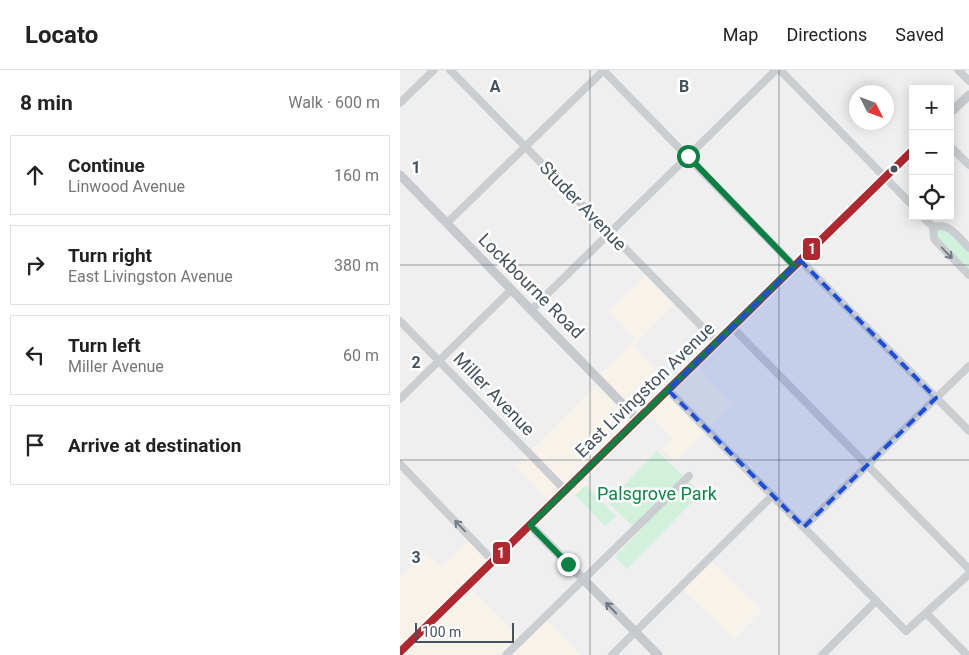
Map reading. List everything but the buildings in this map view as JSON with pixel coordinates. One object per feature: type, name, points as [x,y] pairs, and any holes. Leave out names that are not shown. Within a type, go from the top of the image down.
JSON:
[{"type":"main road","points":[[954,109],[969,95]]},
{"type":"main road","name":"East Livingston Avenue","points":[[402,651],[909,154]]},
{"type":"main road","name":"Lockbourne Road","points":[[400,175],[638,420]]},
{"type":"main road","points":[[530,525],[658,655]]},
{"type":"street","points":[[400,104],[434,70]]},
{"type":"street","name":"Studer Avenue","points":[[450,70],[717,342]]},
{"type":"street","points":[[447,223],[603,70],[688,156],[969,431]]},
{"type":"street","points":[[531,310],[776,70]]},
{"type":"street","points":[[780,70],[909,202]]},
{"type":"street","points":[[958,70],[969,81]]},
{"type":"street","points":[[954,150],[969,165]]},
{"type":"street","points":[[926,220],[933,227],[934,239],[969,275]]},
{"type":"street","points":[[933,227],[944,225],[969,248]]},
{"type":"street","points":[[400,399],[511,290]]},
{"type":"street","name":"Miller Avenue","points":[[400,321],[565,490]]},
{"type":"street","points":[[732,328],[969,568]]},
{"type":"street","points":[[804,527],[969,366]]},
{"type":"street","points":[[668,390],[906,631],[969,574]]},
{"type":"street","points":[[400,464],[493,561]]},
{"type":"street","points":[[506,655],[689,476]]},
{"type":"street","points":[[612,655],[773,495]]},
{"type":"street","points":[[822,655],[876,601]]},
{"type":"street","points":[[926,613],[967,655]]},
{"type":"highlighted area","points":[[800,260],[936,398],[804,527],[668,390]]},
{"type":"shaded area","points":[[649,272],[678,301],[634,346],[671,387],[694,365],[732,402],[676,462],[662,450],[673,438],[647,412],[585,474],[586,485],[575,495],[553,505],[515,466],[596,385],[598,376],[635,339],[609,311]]},
{"type":"shaded area","points":[[473,537],[495,561],[469,586],[522,640],[544,618],[581,655],[400,655],[400,578],[426,552],[442,567]]},
{"type":"shaded area","points":[[709,559],[762,610],[734,639],[681,588]]},
{"type":"green space","points":[[944,225],[969,249],[969,273],[933,232]]},
{"type":"green space","name":"Palsgrove Park","points":[[657,451],[701,493],[627,569],[615,557],[639,532],[608,502]]},
{"type":"green space","points":[[586,485],[616,516],[605,526],[575,495]]},
{"type":"transit line","name":"1","points":[[400,652],[909,154]]},
{"type":"route","points":[[568,564],[530,525],[794,266],[688,156]]}]
